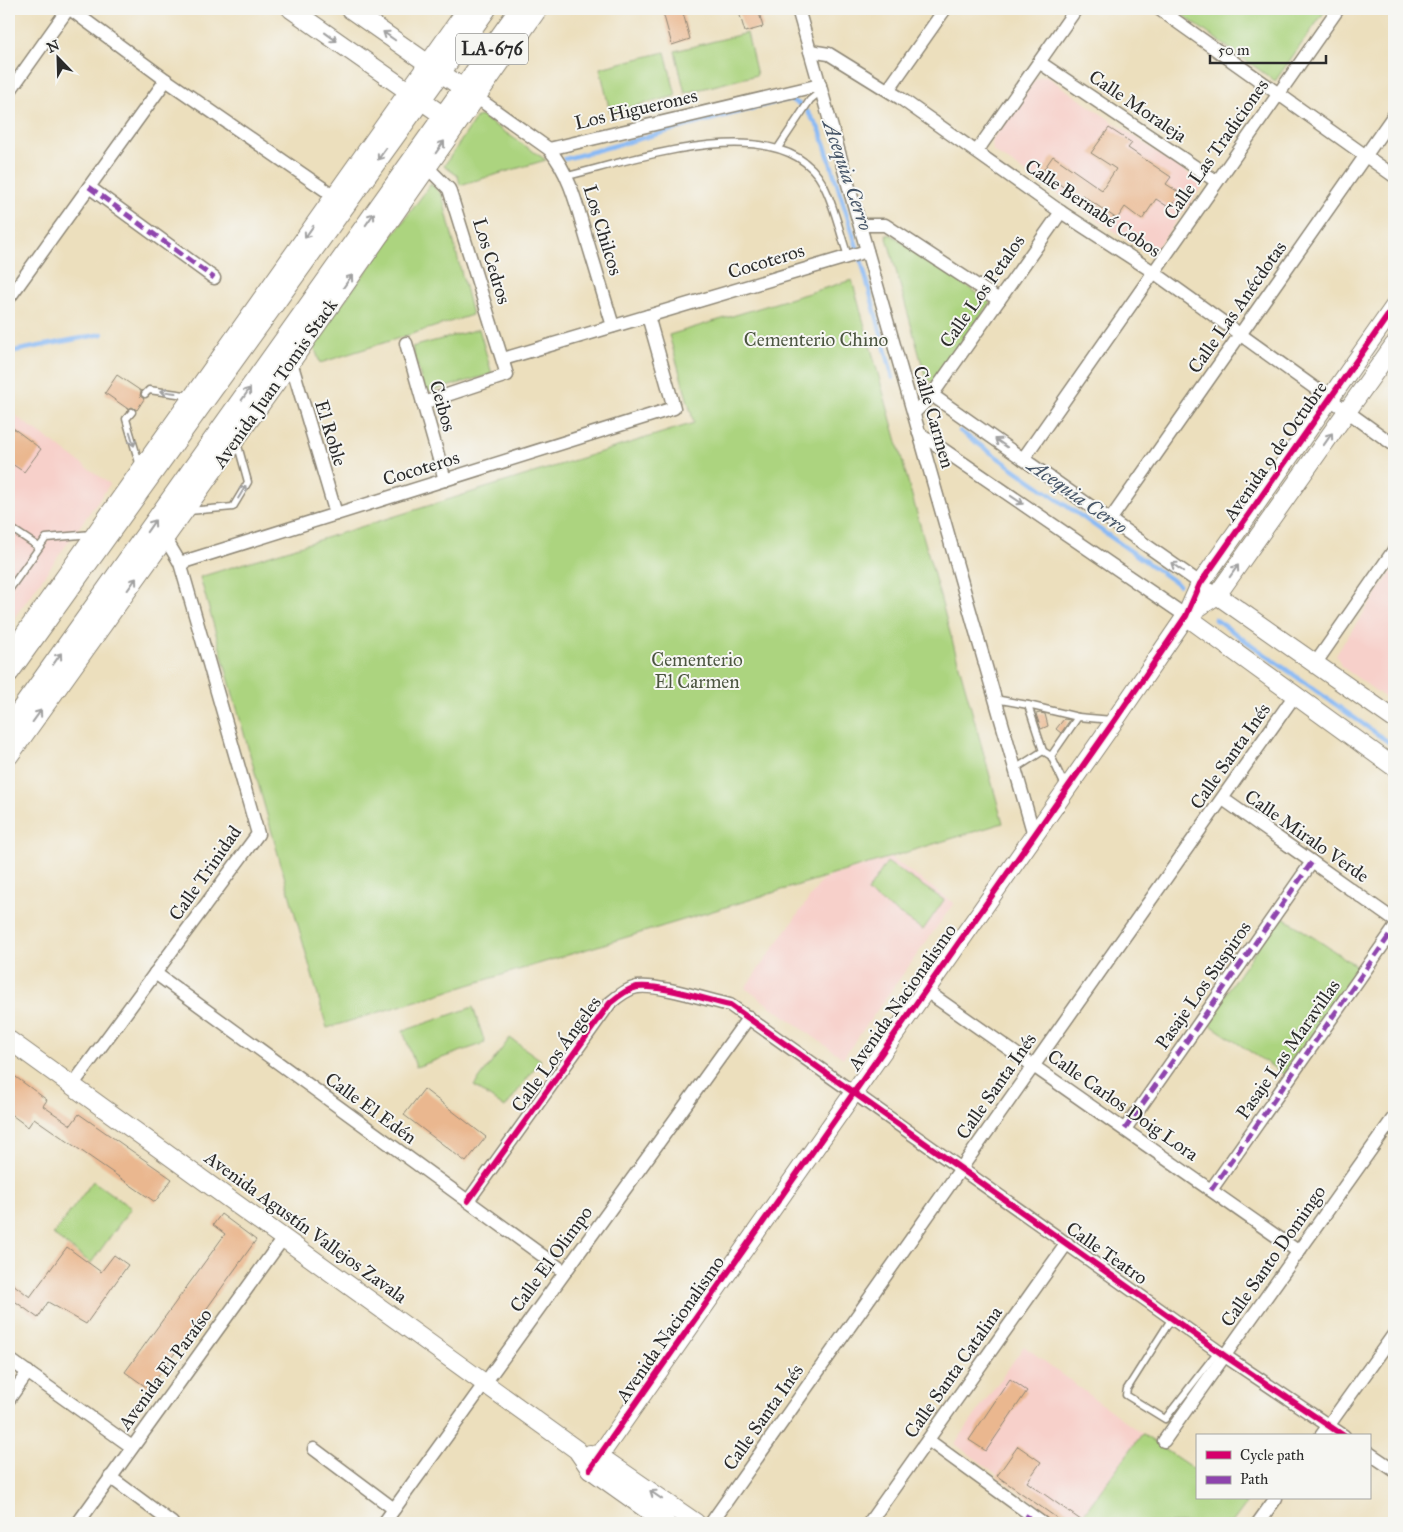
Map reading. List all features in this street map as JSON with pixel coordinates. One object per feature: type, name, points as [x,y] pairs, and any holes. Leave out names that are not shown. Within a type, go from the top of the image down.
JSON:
[{"type":"main road","name":"LA-676","points":[[414,96],[434,68],[486,9]]},
{"type":"main road","name":"Avenida Juan Tomis Stack","points":[[9,727],[470,93],[520,9]]},
{"type":"main road","points":[[9,672],[414,96]]},
{"type":"street","points":[[9,92],[69,9],[166,80],[334,196]]},
{"type":"street","points":[[291,9],[450,120]]},
{"type":"street","name":"LA-676","points":[[350,9],[470,93]]},
{"type":"street","name":"LA-676","points":[[434,68],[466,9]]},
{"type":"street","name":"Avenida Juan Tomis Stack","points":[[470,93],[538,9]]},
{"type":"street","points":[[888,90],[945,9]]},
{"type":"street","points":[[977,151],[1076,9]]},
{"type":"street","points":[[1159,9],[1394,176]]},
{"type":"street","name":"Calle Las Tradiciones","points":[[1023,458],[1337,9]]},
{"type":"street","name":"Calle Carmen","points":[[801,12],[810,51],[1034,835]]},
{"type":"street","name":"Calle Bernabé Cobos","points":[[810,51],[829,54],[888,90],[1061,212],[1152,271],[1394,445]]},
{"type":"street","name":"Calle Moraleja","points":[[1039,62],[1216,181]]},
{"type":"street","points":[[9,298],[166,80]]},
{"type":"street","name":"Los Higuerones","points":[[549,149],[821,88]]},
{"type":"street","points":[[470,93],[549,149]]},
{"type":"street","points":[[9,656],[334,196],[414,96]]},
{"type":"street","name":"Calle Las Anécdotas","points":[[1110,520],[1394,115]]},
{"type":"street","name":"Avenida Juan Tomis Stack","points":[[9,756],[291,362],[427,167],[450,120]]},
{"type":"street","name":"Los Chilcos","points":[[549,149],[567,176],[613,326]]},
{"type":"street","name":"Los Cedros","points":[[423,403],[507,375],[449,189],[427,167]]},
{"type":"street","points":[[88,187],[214,278]]},
{"type":"street","name":"Calle Los Petalos","points":[[914,413],[932,395],[1061,212]]},
{"type":"street","points":[[860,225],[885,226],[999,300]]},
{"type":"street","name":"Cocoteros","points":[[502,359],[867,251]]},
{"type":"street","name":"Avenida 9 de Octubre","points":[[1186,616],[1200,584],[1394,306]]},
{"type":"street","name":"Cocoteros","points":[[180,563],[674,408],[648,316]]},
{"type":"street","name":"Ceibos","points":[[406,343],[445,480]]},
{"type":"street","name":"Avenida 9 de Octubre","points":[[1186,616],[1217,595],[1394,345]]},
{"type":"street","name":"El Roble","points":[[291,362],[336,514]]},
{"type":"street","points":[[932,395],[1394,719]]},
{"type":"street","points":[[919,433],[1186,616],[1394,767]]},
{"type":"street","name":"Calle Trinidad","points":[[71,1087],[258,834],[180,563],[166,538]]},
{"type":"street","points":[[1315,664],[1394,550]]},
{"type":"street","name":"Avenida Nacionalismo","points":[[594,1463],[1186,616]]},
{"type":"street","name":"Calle Santa Inés","points":[[711,1523],[1223,799],[1294,695]]},
{"type":"street","name":"Calle Miralo Verde","points":[[1223,799],[1394,920]]},
{"type":"street","name":"Pasaje Los Suspiros","points":[[1125,1129],[1312,862]]},
{"type":"street","name":"Pasaje Las Maravillas","points":[[1211,1190],[1394,929]]},
{"type":"street","name":"Calle El Edén","points":[[155,973],[565,1272]]},
{"type":"street","name":"Calle Los Ángeles","points":[[468,1201],[610,1003],[621,994],[636,987],[655,988],[730,1005],[854,1092]]},
{"type":"street","name":"Calle Carlos Doig Lora","points":[[926,990],[1298,1252]]},
{"type":"street","name":"Calle El Olimpo","points":[[384,1523],[749,1017]]},
{"type":"street","name":"Avenida Agustín Vallejos Zavala","points":[[9,1040],[71,1087],[284,1237],[577,1450],[666,1523]]},
{"type":"street","name":"Calle Teatro","points":[[854,1092],[1222,1353],[1325,1431]]},
{"type":"street","name":"Calle Santo Domingo","points":[[1164,1440],[1222,1353],[1298,1252],[1394,1117]]},
{"type":"street","name":"Avenida El Paraíso","points":[[78,1523],[284,1237]]},
{"type":"street","name":"Calle Santa Catalina","points":[[870,1523],[1067,1243]]},
{"type":"street","points":[[1325,1431],[1394,1334]]},
{"type":"street","points":[[9,1358],[132,1448]]},
{"type":"street","points":[[9,1399],[28,1372]]},
{"type":"street","points":[[928,1440],[1026,1519],[1042,1523]]},
{"type":"street","points":[[314,1449],[394,1509]]},
{"type":"street","points":[[1370,1454],[1394,1470]]},
{"type":"street","name":"Avenida Agustín Vallejos Zavala","points":[[594,1463],[696,1523]]},
{"type":"street","points":[[110,1478],[172,1523]]},
{"type":"street","points":[[1258,1523],[1275,1500]]},
{"type":"lane","points":[[778,148],[810,100],[821,88]]},
{"type":"lane","points":[[567,176],[694,146],[754,144],[778,148],[809,167],[823,184],[848,256]]},
{"type":"lane","points":[[145,394],[148,390],[193,396]]},
{"type":"lane","points":[[132,412],[126,419],[141,469]]},
{"type":"lane","points":[[185,511],[233,507],[248,482],[236,439]]},
{"type":"lane","points":[[9,527],[39,547]]},
{"type":"lane","points":[[9,590],[46,538],[96,533]]},
{"type":"lane","points":[[995,699],[1078,717],[1115,720]]},
{"type":"lane","points":[[1028,705],[1043,751],[1051,756],[1066,789]]},
{"type":"lane","points":[[1051,756],[1078,717]]},
{"type":"lane","points":[[1015,768],[1043,751]]},
{"type":"lane","points":[[1172,1318],[1127,1388],[1126,1395],[1165,1419],[1222,1353]]},
{"type":"shaded area","points":[[1046,76],[1199,181],[1201,188],[1154,252],[1149,254],[993,151],[992,140],[1036,79]]},
{"type":"shaded area","points":[[9,411],[110,484],[9,625]]},
{"type":"shaded area","points":[[1394,568],[1394,704],[1341,666],[1336,654]]},
{"type":"shaded area","points":[[891,858],[954,903],[843,1058],[745,988],[823,879]]},
{"type":"shaded area","points":[[1024,1346],[1142,1434],[1077,1523],[1064,1523],[955,1444]]},
{"type":"green space","points":[[1174,9],[1321,9],[1325,11],[1275,81]]},
{"type":"green space","points":[[747,33],[757,75],[685,93],[675,51]]},
{"type":"green space","points":[[665,52],[676,96],[610,112],[600,68]]},
{"type":"green space","points":[[481,116],[546,160],[460,185],[458,176],[444,166],[477,117]]},
{"type":"green space","points":[[431,184],[442,195],[472,315],[320,363],[313,343]]},
{"type":"green space","points":[[886,234],[892,235],[990,302],[934,383],[926,379]]},
{"type":"green space","name":"Cementerio El Carmen","points":[[852,280],[1003,823],[327,1028],[200,577],[694,423],[669,335]]},
{"type":"green space","points":[[479,329],[492,374],[425,393],[412,347]]},
{"type":"green space","points":[[887,862],[944,900],[923,930],[867,892]]},
{"type":"green space","points":[[1280,915],[1358,967],[1285,1075],[1206,1022]]},
{"type":"green space","points":[[473,1007],[485,1043],[416,1067],[403,1031]]},
{"type":"green space","points":[[510,1038],[541,1060],[505,1108],[474,1086]]},
{"type":"green space","points":[[93,1181],[131,1208],[91,1263],[53,1235]]},
{"type":"green space","points":[[1142,1434],[1196,1470],[1196,1500],[1240,1500],[1246,1504],[1232,1523],[1077,1523]]},
{"type":"building","points":[[662,9],[682,9],[690,39],[672,45]]},
{"type":"building","points":[[738,9],[758,9],[763,27],[745,32]]},
{"type":"building","points":[[1109,128],[1132,143],[1128,148],[1171,177],[1166,184],[1180,193],[1170,208],[1156,199],[1142,220],[1125,207],[1117,219],[1082,195],[1079,198],[1042,172],[1053,156],[1102,190],[1116,169],[1091,153]]},
{"type":"building","points":[[117,375],[141,391],[140,396],[144,399],[137,410],[132,407],[128,409],[105,393]]},
{"type":"building","points":[[9,425],[41,449],[24,472],[9,462]]},
{"type":"building","points":[[1036,714],[1045,714],[1048,726],[1041,729]]},
{"type":"building","points":[[1064,719],[1070,720],[1061,733],[1056,729]]},
{"type":"building","points":[[9,1072],[47,1100],[43,1106],[71,1125],[79,1114],[172,1179],[155,1202],[34,1118],[28,1127],[9,1113]]},
{"type":"building","points":[[424,1089],[486,1137],[466,1162],[404,1115]]},
{"type":"building","points":[[221,1214],[256,1240],[149,1389],[125,1372],[225,1234],[213,1225]]},
{"type":"building","points":[[67,1247],[101,1272],[114,1255],[128,1265],[86,1324],[48,1302],[38,1318],[9,1297],[9,1281],[30,1297]]},
{"type":"building","points":[[1010,1379],[1027,1391],[986,1451],[969,1440]]},
{"type":"building","points":[[1018,1446],[1041,1462],[1027,1482],[1085,1523],[1064,1523],[997,1476]]},
{"type":"waterway","points":[[565,159],[783,100],[791,100],[801,105]]},
{"type":"waterway","name":"Acequia Cerro","points":[[807,111],[820,130],[858,250]]},
{"type":"waterway","name":"Acequia Cerro","points":[[860,256],[893,378]]},
{"type":"waterway","name":"Acequia Cerro","points":[[9,352],[102,334]]},
{"type":"waterway","name":"Acequia Cerro","points":[[960,431],[1179,585]]},
{"type":"waterway","name":"Acequia Cerro","points":[[1215,619],[1394,746]]},
{"type":"marked path","points":[[89,187],[214,278]]},
{"type":"marked path","points":[[1125,1129],[1312,862]]},
{"type":"marked path","points":[[1211,1190],[1394,929]]},
{"type":"marked path","points":[[1023,1523],[1029,1514]]},
{"type":"cycle path","points":[[590,1469],[1115,720],[1186,616],[1200,584],[1394,307]]},
{"type":"cycle path","points":[[468,1201],[610,1003],[619,996],[633,988],[646,987],[670,990],[730,1005],[1225,1356],[1341,1434]]},
{"type":"park label","name":"Cementerio Chino","points":[[816,339]]}]
